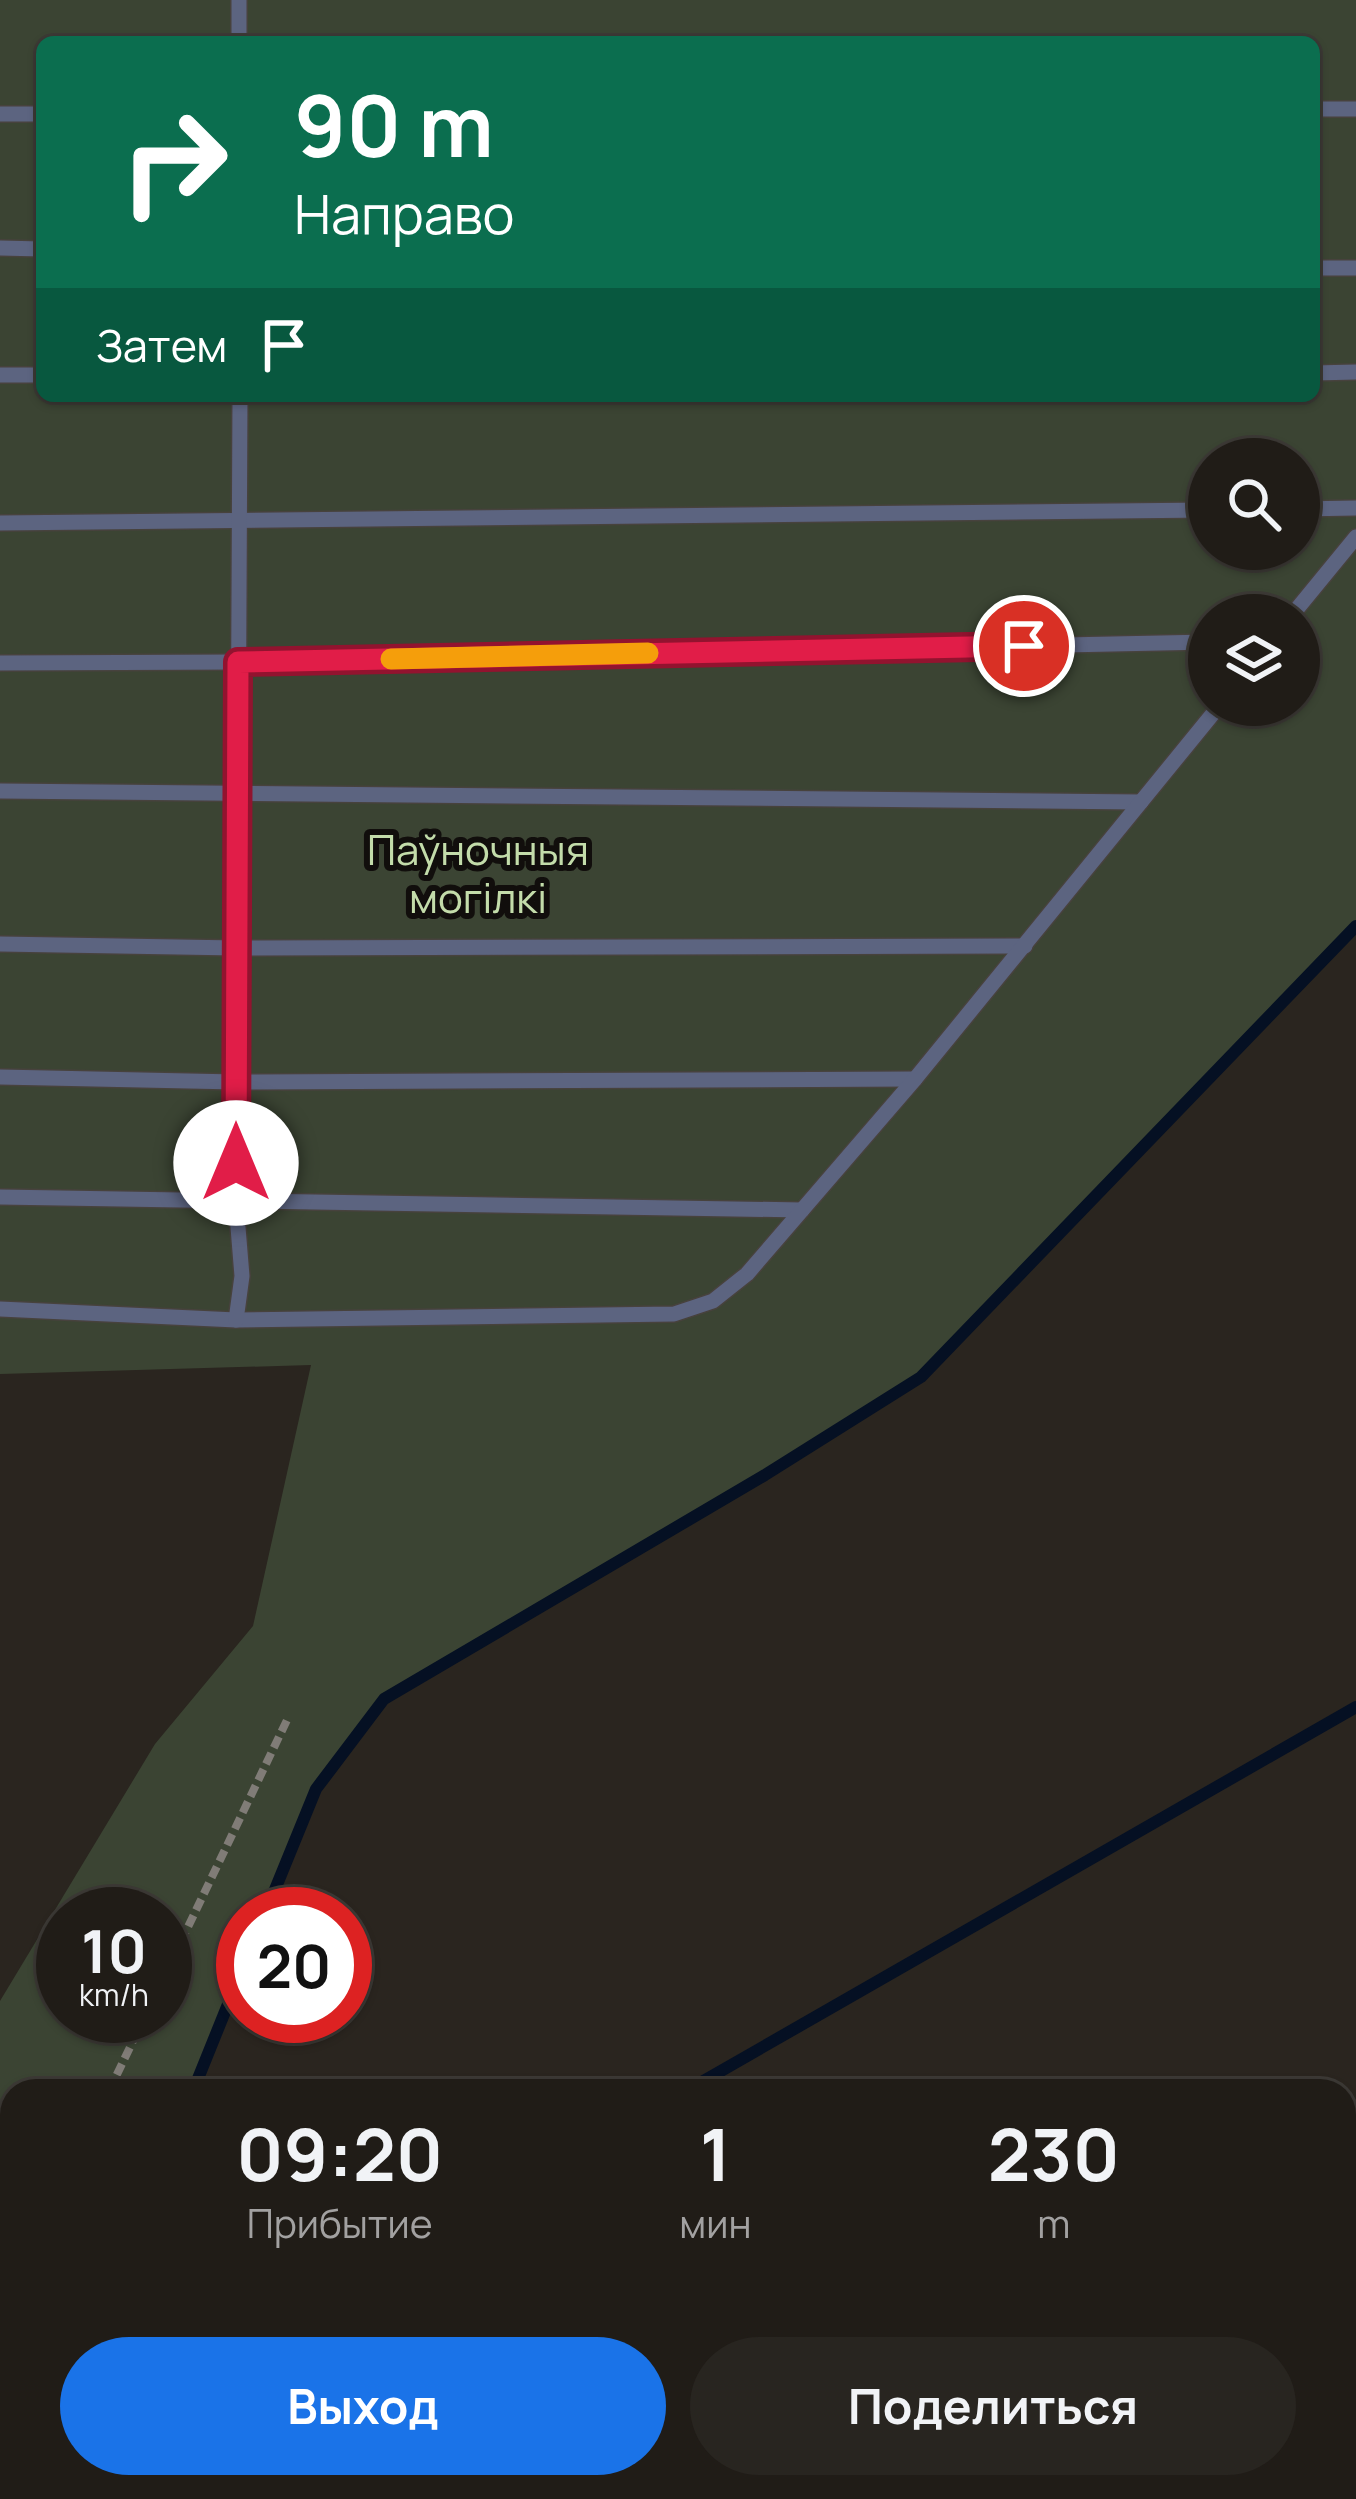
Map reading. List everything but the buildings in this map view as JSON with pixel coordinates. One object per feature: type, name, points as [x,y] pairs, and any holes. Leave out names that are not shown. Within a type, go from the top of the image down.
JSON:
[{"type":"lane","points":[[239,0],[239,36]]},
{"type":"lane","points":[[1320,110],[1356,109]]},
{"type":"lane","points":[[0,114],[36,114]]},
{"type":"lane","points":[[0,248],[36,249]]},
{"type":"lane","points":[[1320,268],[1356,268]]},
{"type":"lane","points":[[1320,373],[1356,372]]},
{"type":"lane","points":[[0,375],[36,375]]},
{"type":"lane","points":[[236,1320],[242,1276],[236,1203],[240,402]]},
{"type":"lane","points":[[1320,509],[1356,508]]},
{"type":"lane","points":[[0,523],[1188,510]]},
{"type":"lane","points":[[1309,594],[1356,537]]},
{"type":"lane","points":[[0,663],[1188,642]]},
{"type":"lane","points":[[0,1309],[236,1320],[674,1314],[712,1301],[747,1274],[915,1079],[1203,726]]},
{"type":"lane","points":[[0,791],[1142,802]]},
{"type":"lane","points":[[0,944],[237,949],[1025,946]]},
{"type":"lane","points":[[0,1077],[236,1082],[915,1079]]},
{"type":"lane","points":[[0,1197],[802,1210]]},
{"type":"path","points":[[192,1919],[288,1718]]},
{"type":"path","points":[[115,2079],[132,2043]]},
{"type":"green space","name":"Паўночныя могілкі","points":[[0,0],[1356,0],[1356,926],[921,1377],[384,1699],[316,1789],[276,1887],[216,1887],[216,2034],[198,2079],[0,2079],[0,2001],[36,1941],[36,2043],[192,2043],[192,1887],[69,1887],[155,1744],[253,1626],[311,1365],[0,1374]]},
{"type":"waterway","points":[[276,1887],[316,1789],[384,1699],[765,1475],[921,1377],[1356,926]]},
{"type":"waterway","points":[[707,2079],[1356,1707]]},
{"type":"waterway","points":[[198,2079],[216,2034]]},
{"type":"slow traffic","points":[[391,659],[648,653]]},
{"type":"route","points":[[236,1163],[238,662],[1024,646]]}]
